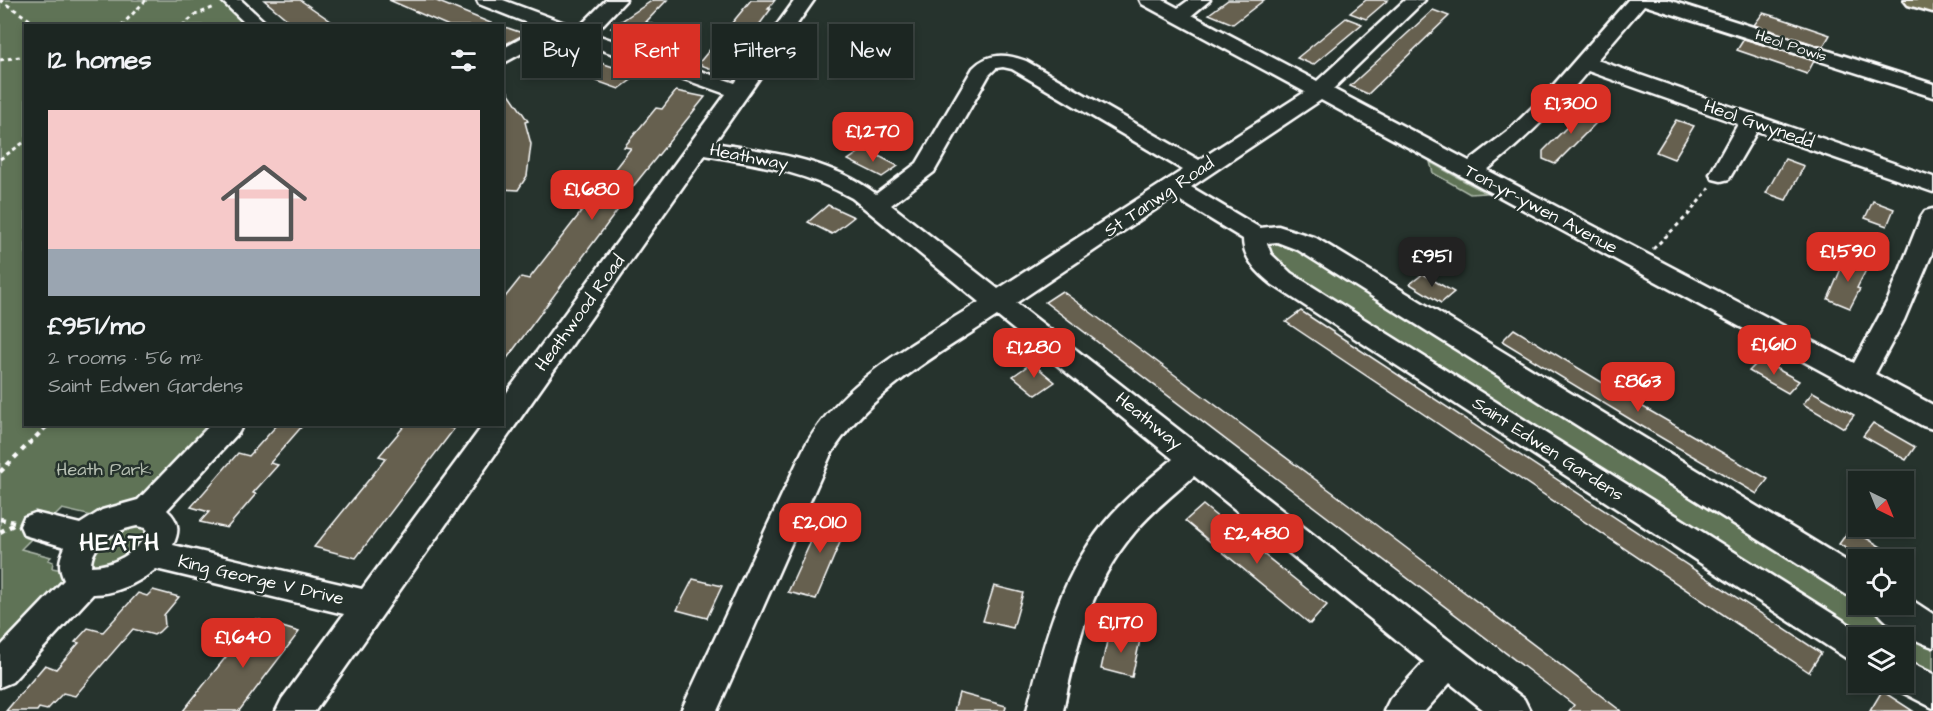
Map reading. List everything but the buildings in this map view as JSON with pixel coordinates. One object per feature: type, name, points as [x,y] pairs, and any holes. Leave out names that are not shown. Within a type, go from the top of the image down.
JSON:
[{"type":"main road","points":[[1916,0],[1933,5]]},
{"type":"street","points":[[486,0],[547,24]]},
{"type":"street","points":[[593,24],[617,0]]},
{"type":"street","name":"Heathwood Road","points":[[504,419],[805,0]]},
{"type":"street","name":"Ton-yr-ywen Avenue","points":[[1149,0],[1933,418]]},
{"type":"street","points":[[1179,16],[1201,0]]},
{"type":"street","name":"St Tanwg Road","points":[[699,711],[827,433],[842,415],[879,381],[1318,90],[1416,0]]},
{"type":"street","points":[[1471,171],[1529,123],[1585,63],[1638,0]]},
{"type":"street","name":"Heol Powis","points":[[1649,0],[1933,91]]},
{"type":"street","points":[[231,1],[258,24]]},
{"type":"street","points":[[601,42],[724,87],[741,90]]},
{"type":"street","points":[[504,57],[522,46]]},
{"type":"street","points":[[875,205],[926,167],[994,51],[1199,170]]},
{"type":"street","name":"Heol Gwynedd","points":[[1585,63],[1933,185]]},
{"type":"street","points":[[1721,174],[1751,122]]},
{"type":"street","name":"Heathway","points":[[700,147],[763,158],[806,169],[847,185],[999,302],[1512,711]]},
{"type":"street","points":[[1174,187],[1256,236],[1278,234],[1307,243],[1848,579]]},
{"type":"street","points":[[1859,378],[1879,346],[1899,305],[1933,217]]},
{"type":"street","name":"Saint Edwen Gardens","points":[[1256,236],[1254,242],[1256,250],[1271,271],[1282,279],[1848,641]]},
{"type":"street","points":[[145,513],[227,426]]},
{"type":"street","name":"Heathwood Road","points":[[294,711],[499,426]]},
{"type":"street","points":[[1045,711],[1062,636],[1073,602],[1085,576],[1122,524],[1194,458]]},
{"type":"street","points":[[145,513],[157,518],[162,525],[163,534],[152,554],[128,573],[100,581],[86,579],[74,568],[74,558],[85,539],[110,520],[124,515],[145,513]]},
{"type":"street","points":[[26,524],[85,539]]},
{"type":"street","name":"King George V Drive","points":[[152,554],[370,606]]},
{"type":"street","points":[[0,671],[86,579]]},
{"type":"street","points":[[1906,615],[1933,632]]},
{"type":"street","points":[[1402,711],[1448,660]]},
{"type":"street","points":[[1914,682],[1933,692]]},
{"type":"path","points":[[0,0],[36,24]]},
{"type":"path","points":[[123,24],[146,0]]},
{"type":"path","points":[[185,24],[203,11],[231,1]]},
{"type":"path","points":[[0,60],[24,56]]},
{"type":"path","points":[[0,159],[24,142]]},
{"type":"path","points":[[1640,262],[1688,215],[1721,174]]},
{"type":"path","points":[[0,472],[47,426]]},
{"type":"path","points":[[0,519],[26,524]]},
{"type":"green space","name":"Heath Park","points":[[0,0],[225,0],[254,24],[24,24],[24,426],[222,426],[153,500],[100,514],[95,513],[92,516],[62,509],[52,519],[44,517],[25,536],[32,538],[21,549],[51,557],[48,560],[53,562],[52,568],[62,570],[66,587],[0,663]]},
{"type":"green space","points":[[1430,162],[1486,193],[1470,194],[1433,173]]},
{"type":"green space","points":[[1282,239],[1848,585],[1848,615],[1895,615],[1933,638],[1933,686],[1914,676],[1914,627],[1848,627],[1848,635],[1284,275],[1277,270],[1265,240]]},
{"type":"green space","points":[[113,525],[149,525],[142,555],[89,570],[87,547]]},
{"type":"district","name":"HEATH","points":[[120,543]]}]
